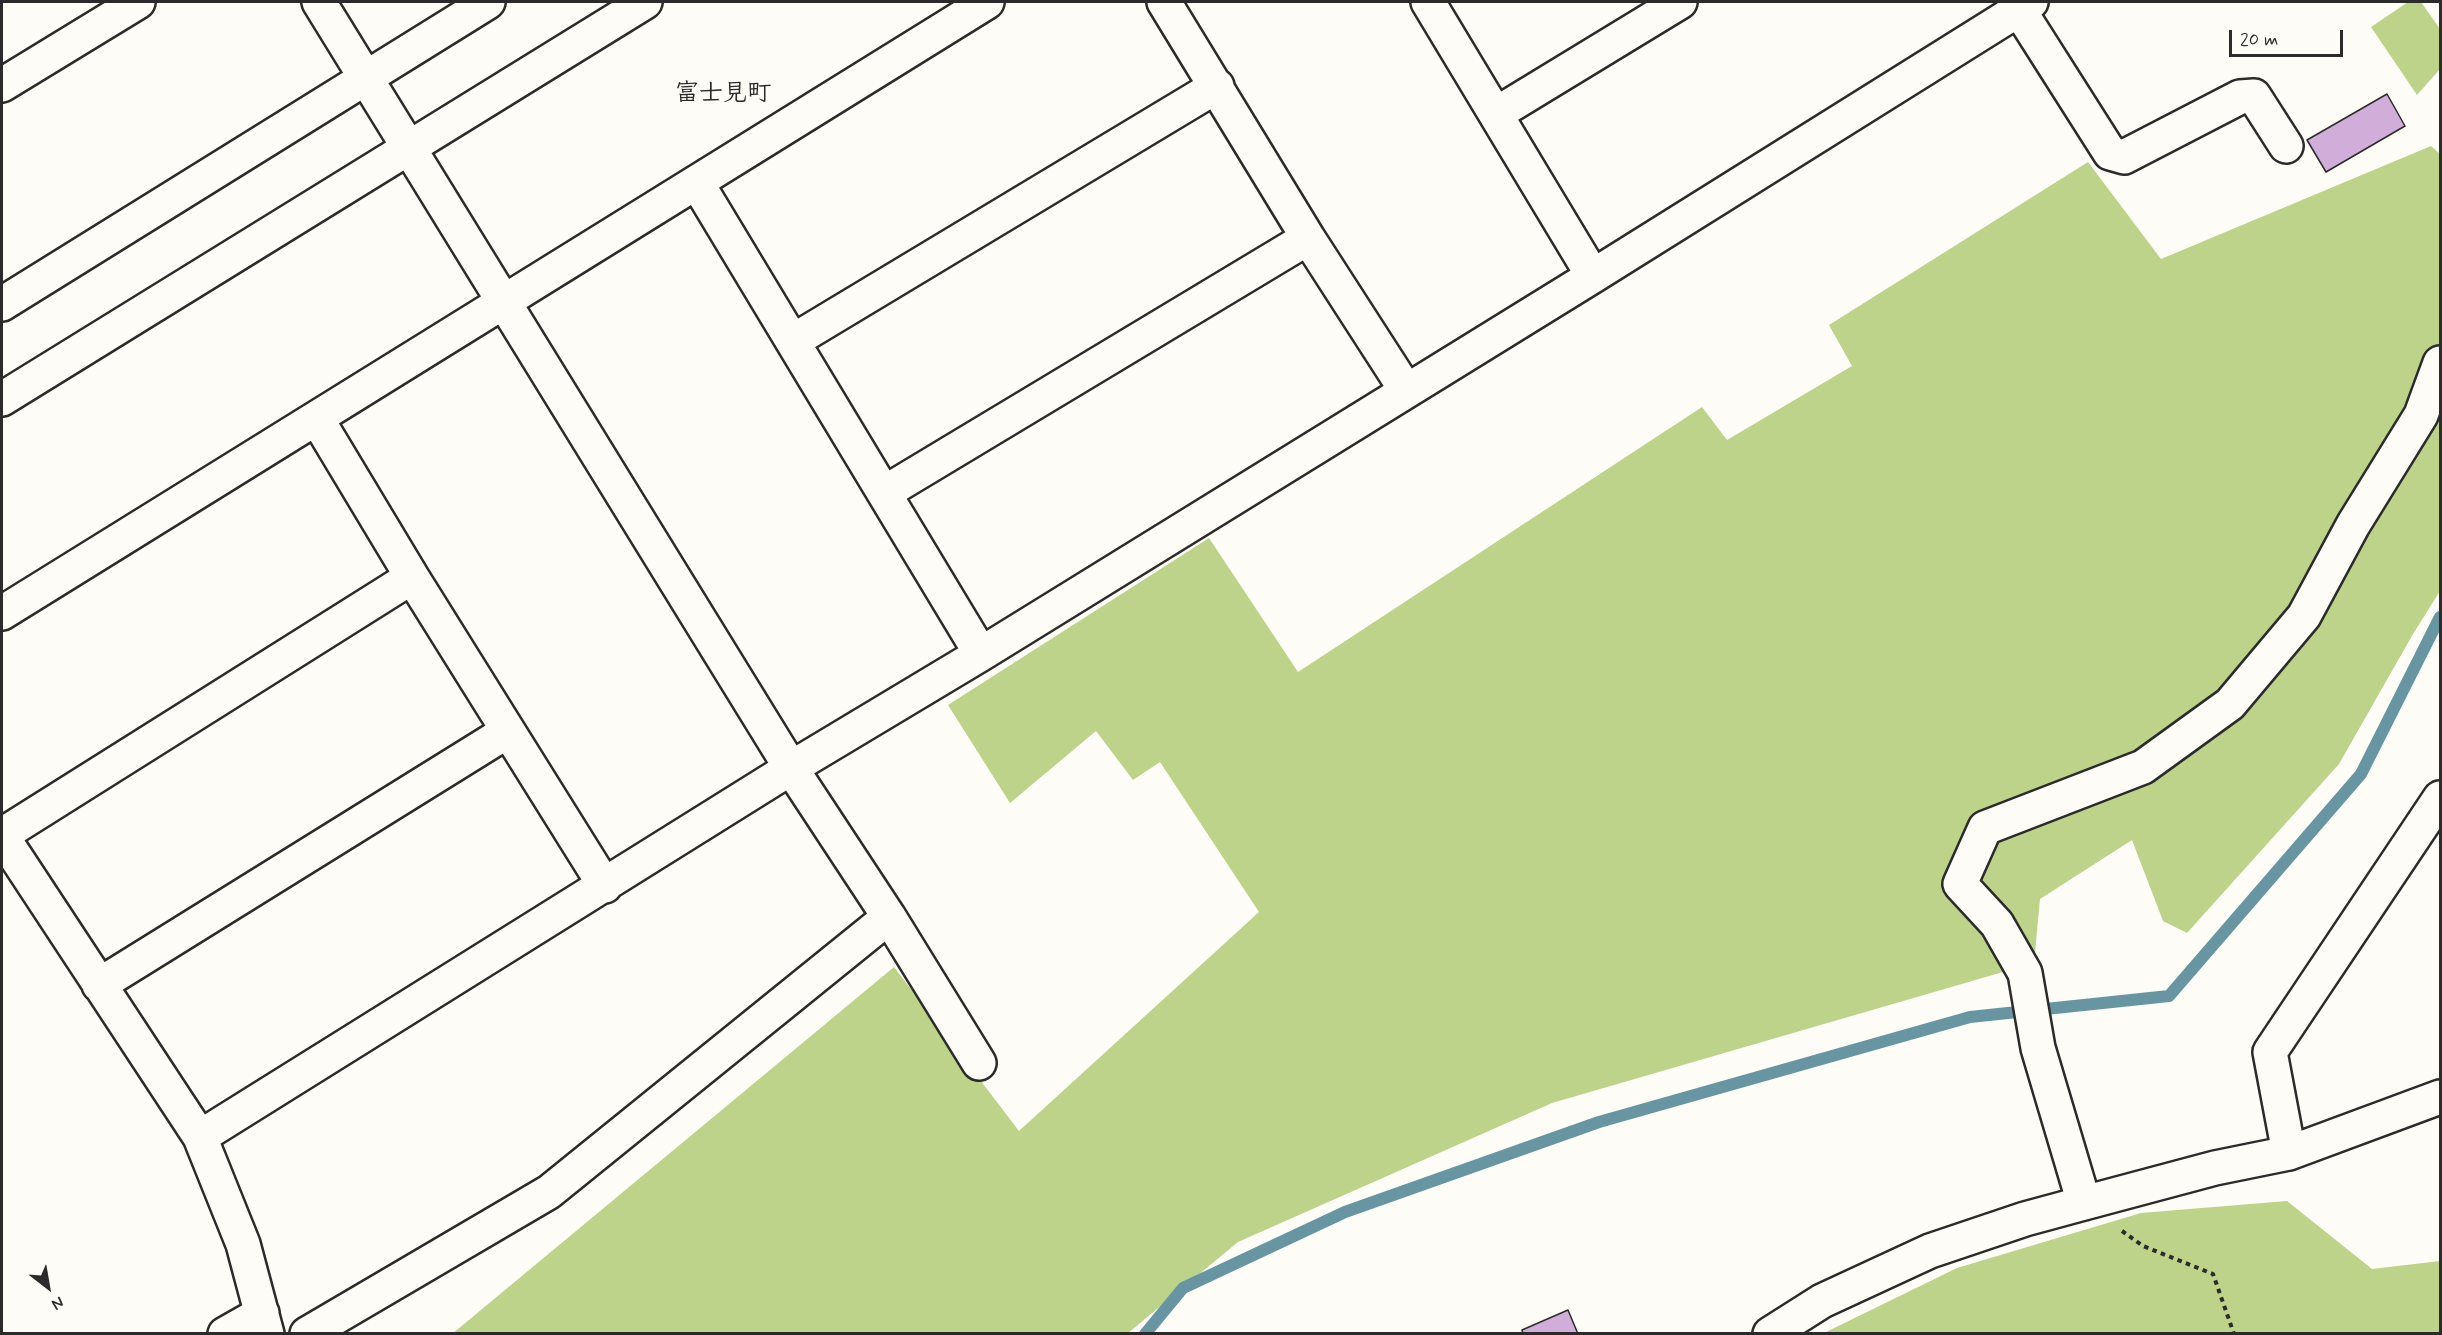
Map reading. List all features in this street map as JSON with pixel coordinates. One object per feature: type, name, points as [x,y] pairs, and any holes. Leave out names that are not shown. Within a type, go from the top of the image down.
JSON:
[{"type":"street","points":[[2,85],[138,2]]},
{"type":"street","points":[[319,2],[791,768],[889,917],[979,1063]]},
{"type":"street","points":[[2,304],[488,2]]},
{"type":"street","points":[[2,399],[645,2]]},
{"type":"street","points":[[2,613],[987,2]]},
{"type":"street","points":[[1164,2],[1308,237],[1406,390]]},
{"type":"street","points":[[1428,2],[1593,276]]},
{"type":"street","points":[[1496,114],[1680,2]]},
{"type":"street","points":[[200,1137],[791,768],[981,654],[1593,276],[2021,4],[2110,153],[2124,157],[2240,97],[2254,96],[2286,146]]},
{"type":"street","points":[[793,341],[1217,86]]},
{"type":"street","points":[[697,183],[981,654]]},
{"type":"street","points":[[884,493],[1308,237]]},
{"type":"street","points":[[2084,1203],[2036,1036],[2025,973],[1997,924],[1960,884],[1985,828],[2143,767],[2230,704],[2304,616],[2353,525],[2421,415],[2440,363]]},
{"type":"street","points":[[317,419],[412,577],[605,886]]},
{"type":"street","points":[[225,1334],[264,1323],[243,1244],[200,1137],[2,835],[412,577]]},
{"type":"street","points":[[99,984],[507,731]]},
{"type":"street","points":[[2289,1153],[2270,1052],[2440,798]]},
{"type":"street","points":[[307,1334],[549,1192],[889,917]]},
{"type":"street","points":[[1770,1334],[1822,1301],[1930,1251],[2025,1220],[2215,1167],[2289,1153],[2440,1097]]},
{"type":"path","points":[[2084,1203],[2143,1246],[2213,1274],[2234,1334]]},
{"type":"green space","points":[[2408,2],[2421,2],[2440,29],[2440,69],[2417,95],[2371,27]]},
{"type":"green space","points":[[2431,146],[2440,154],[2440,591],[2339,764],[2187,933],[2163,921],[2132,840],[2040,899],[2034,963],[1552,1103],[1238,1242],[1128,1333],[452,1334],[894,967],[1019,1131],[1259,912],[1160,762],[1133,780],[1096,731],[1010,803],[948,705],[1209,538],[1298,672],[1702,407],[1727,440],[1852,366],[1829,325],[2088,162],[2161,259]]},
{"type":"green space","points":[[2287,1201],[2372,1269],[2440,1261],[2440,1333],[1824,1333],[1957,1268],[2141,1213]]},
{"type":"building","points":[[2387,94],[2405,126],[2326,172],[2307,140]]},
{"type":"building","points":[[1568,1310],[1578,1334],[1523,1334],[1522,1330]]},
{"type":"waterway","points":[[1145,1334],[1183,1288],[1345,1212],[1599,1122],[1970,1017],[2169,996],[2361,774],[2440,617]]},
{"type":"district","name":"富士見町","points":[[723,95]]}]
